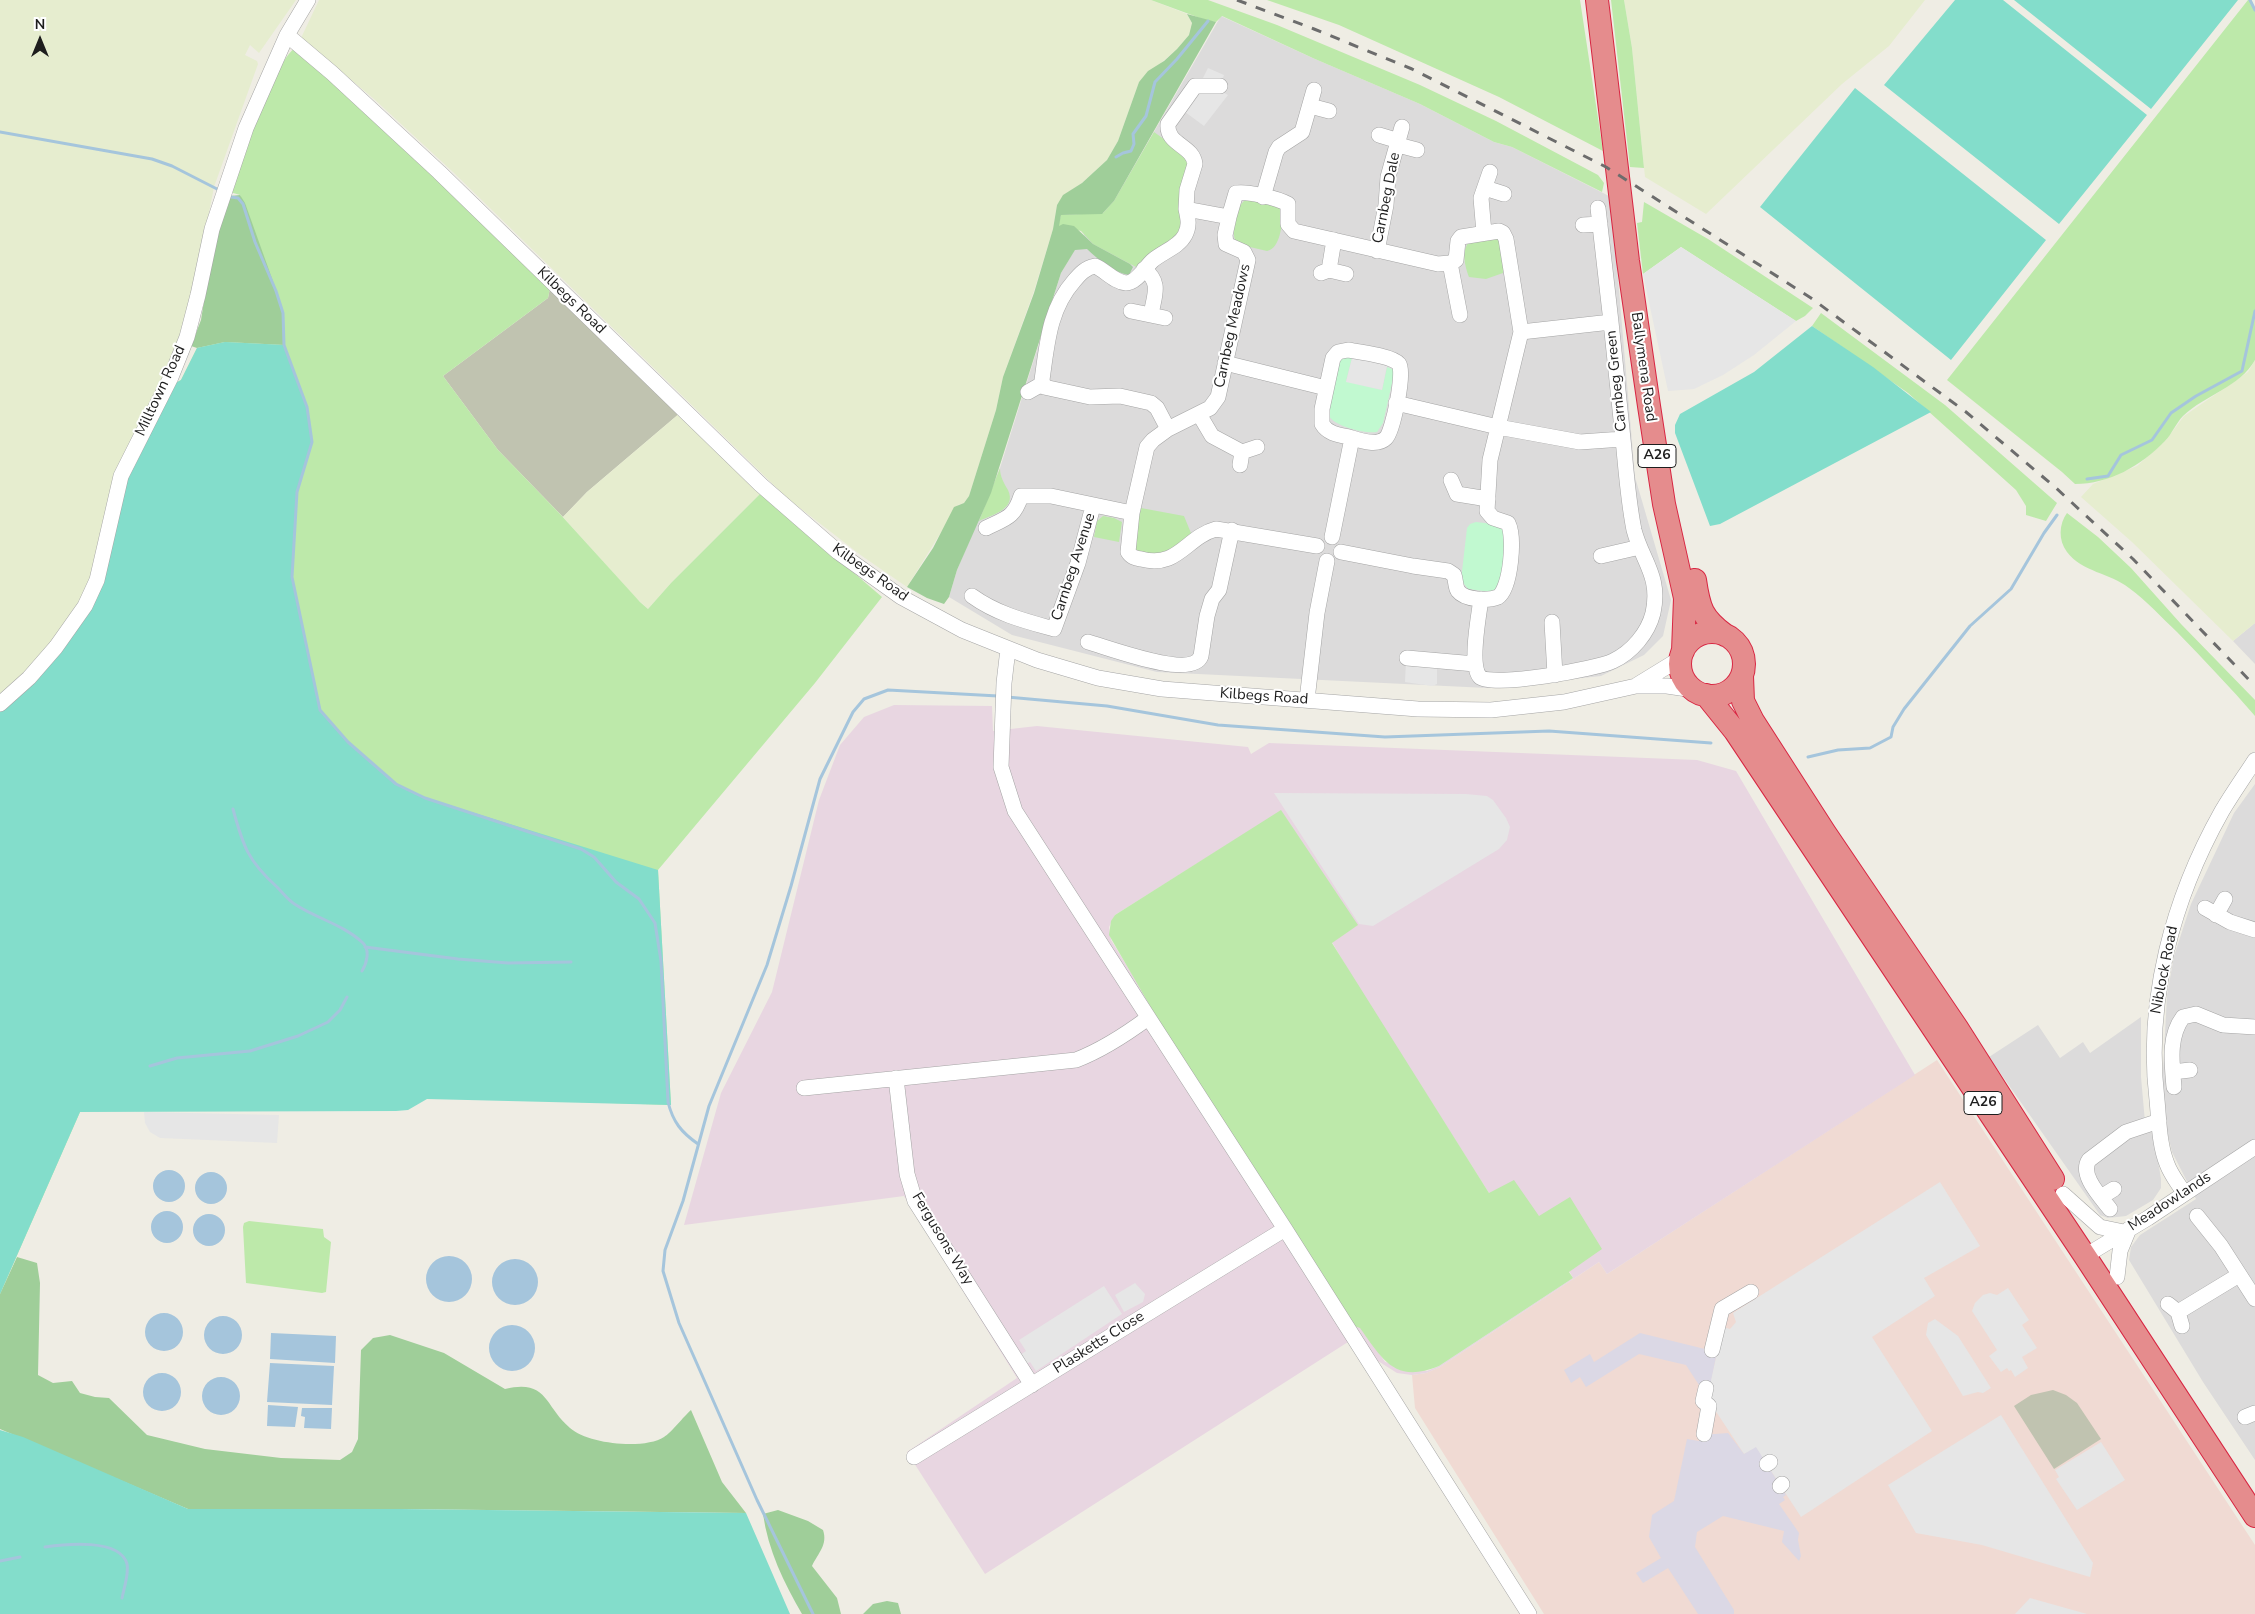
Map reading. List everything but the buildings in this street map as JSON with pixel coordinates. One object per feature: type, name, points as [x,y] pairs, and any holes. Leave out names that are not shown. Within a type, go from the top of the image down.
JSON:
[{"type":"highway","name":"Ballymena Road","points":[[1597,0],[1628,261],[1664,504],[1685,598],[1682,655]]},
{"type":"highway","name":"Ballymena Road","points":[[1628,261],[1691,555],[1697,596],[1702,612],[1709,623],[1725,634]]},
{"type":"highway","points":[[1682,655],[1688,643],[1696,636],[1715,632],[1725,634]]},
{"type":"highway","name":"A26","points":[[1725,634],[1732,638],[1742,650],[1744,668],[1742,676],[1743,701],[1753,721],[1824,832],[1957,1028],[2063,1194],[2092,1252],[2117,1277],[2255,1488]]},
{"type":"highway","name":"A26","points":[[1682,655],[1680,665],[1684,679],[1700,693],[1735,731],[2092,1252],[2255,1516]]},
{"type":"highway","points":[[1700,693],[1717,696],[1727,692],[1736,686],[1742,676]]},
{"type":"street","name":"Milltown Road","points":[[0,704],[29,678],[56,647],[85,606],[97,580],[121,476],[171,377],[187,337],[212,230],[258,96],[287,35],[308,0]]},
{"type":"street","name":"Kilbegs Road","points":[[287,35],[400,136],[761,486],[838,552],[902,597],[962,630],[1037,660],[1098,678],[1162,689],[1418,709],[1491,710],[1564,702],[1636,686],[1667,686],[1700,693]]},
{"type":"street","points":[[1042,384],[1052,320],[1068,288],[1076,278],[1089,267],[1095,266],[1126,283],[1136,278],[1154,260],[1180,242],[1185,236],[1188,225],[1185,197],[1195,164],[1191,153],[1171,138],[1168,124],[1195,86],[1220,86]]},
{"type":"street","points":[[1263,196],[1279,147],[1301,134],[1314,90]]},
{"type":"street","points":[[1310,106],[1329,111]]},
{"type":"street","name":"Carnbeg Dale","points":[[1379,135],[1399,138],[1417,150]]},
{"type":"street","name":"Carnbeg Dale","points":[[1377,251],[1386,206],[1388,177],[1399,138]]},
{"type":"street","points":[[1484,233],[1481,198],[1490,172]]},
{"type":"street","points":[[1484,188],[1504,194]]},
{"type":"street","name":"Carnbeg Dale","points":[[1229,217],[1236,194],[1243,193],[1263,196],[1288,204],[1288,224],[1292,230],[1438,264],[1450,263]]},
{"type":"street","points":[[1521,332],[1611,322],[1598,208]]},
{"type":"street","points":[[1186,209],[1229,217]]},
{"type":"street","name":"Carnbeg Meadows","points":[[1132,513],[1147,447],[1168,429],[1210,408],[1218,397],[1248,260],[1244,252],[1226,244],[1225,235],[1229,217]]},
{"type":"street","points":[[1583,225],[1600,224]]},
{"type":"street","points":[[1341,552],[1448,571],[1454,575],[1457,589],[1460,593],[1481,599],[1498,597],[1506,588],[1511,538],[1508,524],[1493,518],[1488,513],[1490,460],[1521,332],[1504,235],[1499,231],[1461,237],[1458,241],[1458,258],[1450,263],[1460,315]]},
{"type":"street","points":[[1334,240],[1324,272],[1346,274]]},
{"type":"street","points":[[1131,311],[1158,316],[1156,284],[1152,275],[1144,269]]},
{"type":"street","name":"Carnbeg Green","points":[[1475,664],[1480,676],[1488,680],[1512,680],[1555,675],[1591,668],[1613,661],[1630,650],[1643,636],[1653,612],[1655,591],[1652,571],[1640,547],[1630,501],[1611,322]]},
{"type":"street","points":[[1348,350],[1384,357],[1396,362],[1401,367],[1402,375],[1396,403],[1391,426],[1385,438],[1373,442],[1330,432],[1322,424],[1321,413],[1334,358],[1338,352],[1348,350]]},
{"type":"street","points":[[1225,363],[1326,388]]},
{"type":"street","points":[[1028,392],[1042,384]]},
{"type":"street","points":[[1042,384],[1046,388],[1090,397],[1120,396],[1151,402],[1157,408],[1168,429]]},
{"type":"street","name":"Carnbeg Green","points":[[1396,403],[1580,442],[1623,440]]},
{"type":"street","points":[[1199,414],[1212,436],[1241,458],[1256,447]]},
{"type":"street","points":[[1332,537],[1352,438]]},
{"type":"street","name":"Carnbeg Avenue","points":[[986,528],[1010,516],[1016,510],[1018,491],[1132,513]]},
{"type":"street","points":[[1451,492],[1488,500]]},
{"type":"street","name":"Carnbeg Avenue","points":[[972,596],[989,608],[1004,615],[1061,631],[1069,583],[1078,563],[1093,506]]},
{"type":"street","points":[[1132,513],[1128,552],[1130,556],[1148,561],[1160,562],[1174,557],[1211,530],[1232,530],[1317,546]]},
{"type":"street","points":[[1088,642],[1130,656],[1159,662],[1193,664],[1199,661],[1207,616],[1212,599],[1219,590],[1232,530]]},
{"type":"street","points":[[1325,537],[1332,537],[1341,544],[1341,552],[1337,558],[1327,560],[1320,557],[1317,546],[1325,537]]},
{"type":"street","points":[[1601,556],[1640,547]]},
{"type":"street","points":[[1306,700],[1316,613],[1327,560]]},
{"type":"street","points":[[1407,658],[1475,664],[1481,599]]},
{"type":"street","points":[[1552,622],[1555,675]]},
{"type":"street","points":[[1008,649],[1004,679],[1001,767],[1014,811],[1285,1229],[1529,1614]]},
{"type":"street","name":"Kilbegs Road","points":[[1636,686],[1682,655]]},
{"type":"street","points":[[1004,679],[1022,664],[1037,660]]},
{"type":"street","name":"Niblock Road","points":[[2184,1193],[2166,1162],[2159,1121],[2155,1085],[2154,1038],[2156,1006],[2167,949],[2181,901],[2202,850],[2222,811],[2255,760]]},
{"type":"street","points":[[2225,899],[2211,911],[2230,922],[2255,930]]},
{"type":"street","points":[[2190,1070],[2173,1080],[2174,1036],[2179,1022],[2186,1015],[2196,1014],[2223,1025],[2255,1026]]},
{"type":"street","points":[[804,1088],[1076,1060],[1094,1053],[1148,1018]]},
{"type":"street","name":"Fergusons Way","points":[[896,1078],[907,1174],[916,1201],[1032,1385]]},
{"type":"street","name":"Meadowlands","points":[[2110,1210],[2086,1172],[2085,1165],[2088,1160],[2126,1132],[2159,1121]]},
{"type":"street","name":"Meadowlands","points":[[2092,1252],[2255,1147]]},
{"type":"street","points":[[2101,1197],[2114,1189]]},
{"type":"street","points":[[2063,1194],[2100,1227],[2127,1230],[2120,1251],[2117,1277]]},
{"type":"street","name":"Meadowlands","points":[[2196,1214],[2221,1246],[2255,1299]]},
{"type":"street","name":"Plasketts Close","points":[[914,1457],[1285,1229]]},
{"type":"street","points":[[2176,1314],[2239,1275]]},
{"type":"street","points":[[1712,1350],[1722,1309],[1751,1292]]},
{"type":"street","points":[[1704,1434],[1709,1406],[1703,1401],[1706,1388]]},
{"type":"shaded area","points":[[0,0],[296,0],[259,53],[250,45],[245,55],[257,61],[258,64],[214,187],[193,295],[176,353],[126,450],[117,473],[91,585],[48,647],[23,675],[0,694]]},
{"type":"shaded area","points":[[319,0],[1151,0],[1187,14],[1192,23],[1189,35],[1177,49],[1139,82],[1118,141],[1107,160],[1082,183],[1064,195],[1057,205],[1053,229],[1034,291],[1003,377],[996,410],[969,496],[964,503],[958,505],[907,587],[862,556],[787,498],[453,172],[374,99],[301,38]]},
{"type":"shaded area","points":[[1624,0],[1925,0],[1889,46],[1842,84],[1706,214],[1645,177],[1632,48]]},
{"type":"shaded area","points":[[1955,0],[2003,0],[2147,115],[2059,224],[1884,85]]},
{"type":"shaded area","points":[[2014,0],[2238,0],[2151,109]]},
{"type":"shaded area","points":[[1221,16],[1420,104],[1494,142],[1512,147],[1611,197],[1635,477],[1671,600],[1663,636],[1644,655],[1601,676],[1487,688],[1157,672],[1012,635],[949,597],[957,570],[1000,468],[1061,273],[1084,234],[1114,201]]},
{"type":"shaded area","points":[[1208,68],[1224,75],[1219,90],[1228,95],[1204,126],[1181,109],[1196,92]]},
{"type":"shaded area","points":[[1855,88],[2046,240],[1951,360],[1760,207]]},
{"type":"shaded area","points":[[1681,247],[1796,321],[1754,355],[1723,375],[1694,389],[1668,391],[1643,274]]},
{"type":"shaded area","points":[[550,288],[602,341],[680,413],[587,492],[563,517],[498,450],[443,376],[548,298]]},
{"type":"shaded area","points":[[1812,326],[1873,367],[1931,412],[1720,524],[1710,526],[1675,433],[1675,425],[1680,414],[1754,372]]},
{"type":"shaded area","points":[[225,342],[284,345],[307,407],[312,442],[297,492],[292,577],[320,710],[356,750],[397,785],[423,797],[658,870],[671,1105],[427,1099],[408,1110],[396,1111],[80,1112],[0,1294],[0,710],[82,618],[124,477],[170,386],[181,380],[197,348]]},
{"type":"shaded area","points":[[1353,354],[1388,361],[1382,390],[1346,382]]},
{"type":"shaded area","points":[[2255,360],[2255,623],[2233,641],[2132,542],[2081,497],[2093,484],[2137,466],[2166,440],[2184,416],[2248,372]]},
{"type":"shaded area","points":[[680,413],[761,493],[671,583],[648,609],[633,595],[563,517],[587,492]]},
{"type":"shaded area","points":[[2255,623],[2255,664],[2233,641]]},
{"type":"shaded area","points":[[1406,661],[1437,664],[1437,684],[1432,686],[1405,682]]},
{"type":"shaded area","points":[[894,705],[992,706],[993,731],[1037,726],[1248,747],[1251,754],[1269,743],[1697,760],[1736,771],[1915,1075],[1607,1274],[1599,1262],[1440,1367],[1426,1373],[1412,1375],[1397,1373],[1348,1342],[985,1574],[907,1452],[1017,1378],[904,1196],[684,1225],[721,1093],[772,992],[819,800],[840,745],[864,717]],"holes":[[[1281,811],[1357,925],[1332,942],[1358,987],[1489,1193],[1539,1216],[1573,1278],[1439,1366],[1427,1371],[1385,1362],[1194,1075],[1111,940],[1109,927],[1115,915]]]},
{"type":"shaded area","points":[[2255,784],[2255,1460],[2203,1382],[2129,1260],[2131,1247],[2140,1235],[2196,1199],[2172,1152],[2165,1123],[2162,1091],[2167,995],[2174,956],[2191,904],[2234,813]]},
{"type":"shaded area","points":[[1274,793],[1466,794],[1487,796],[1493,800],[1510,827],[1507,840],[1499,849],[1373,926],[1359,924]]},
{"type":"shaded area","points":[[2141,1017],[2141,1077],[2145,1122],[2154,1136],[2161,1188],[2153,1200],[2126,1216],[2108,1218],[2100,1215],[1989,1057],[2038,1025],[2060,1058],[2083,1042],[2090,1053]]},
{"type":"shaded area","points":[[1937,1060],[2255,1545],[2255,1614],[1544,1614],[1415,1408],[1412,1375],[1426,1373],[1440,1367],[1599,1262],[1607,1274]]},
{"type":"shaded area","points":[[144,1112],[279,1115],[277,1143],[160,1138],[150,1132],[145,1123]]},
{"type":"shaded area","points":[[169,1170],[180,1175],[185,1186],[180,1197],[169,1202],[158,1197],[153,1186],[158,1175]]},
{"type":"shaded area","points":[[211,1172],[222,1177],[227,1188],[222,1199],[211,1204],[200,1199],[195,1188],[200,1177]]},
{"type":"shaded area","points":[[1940,1182],[1980,1246],[1924,1278],[1935,1296],[1872,1337],[1932,1431],[1801,1517],[1756,1448],[1744,1454],[1715,1410],[1706,1401],[1723,1327],[1730,1329],[1736,1322],[1733,1313]]},
{"type":"shaded area","points":[[167,1211],[178,1216],[183,1227],[178,1238],[167,1243],[156,1238],[151,1227],[156,1216]]},
{"type":"shaded area","points":[[209,1214],[220,1219],[225,1230],[220,1241],[209,1246],[198,1241],[193,1230],[198,1219]]},
{"type":"shaded area","points":[[444,1256],[454,1256],[468,1266],[472,1279],[468,1292],[462,1298],[454,1302],[444,1302],[430,1292],[426,1284],[426,1274],[436,1260]]},
{"type":"shaded area","points":[[510,1259],[520,1259],[534,1269],[538,1282],[534,1295],[528,1301],[520,1305],[510,1305],[496,1295],[492,1287],[492,1277],[502,1263]]},
{"type":"shaded area","points":[[1135,1283],[1145,1294],[1143,1302],[1124,1312],[1115,1295]]},
{"type":"shaded area","points":[[1104,1286],[1122,1314],[1036,1371],[1030,1362],[1025,1364],[1020,1355],[1026,1351],[1019,1340]]},
{"type":"shaded area","points":[[2008,1288],[2029,1320],[2022,1325],[2037,1348],[2022,1357],[2028,1368],[2015,1377],[2011,1370],[2009,1371],[2007,1368],[2001,1372],[1989,1356],[1997,1350],[1972,1311],[1975,1303],[1983,1295],[1990,1293],[1997,1295]]},
{"type":"shaded area","points":[[164,1313],[178,1318],[183,1332],[178,1346],[164,1351],[150,1346],[145,1332],[150,1318]]},
{"type":"shaded area","points":[[223,1316],[237,1321],[242,1335],[237,1349],[223,1354],[209,1349],[204,1335],[209,1321]]},
{"type":"shaded area","points":[[1935,1319],[1958,1336],[1991,1388],[1983,1393],[1978,1392],[1963,1396],[1926,1335],[1928,1323]]},
{"type":"shaded area","points":[[507,1325],[517,1325],[531,1335],[535,1348],[531,1361],[525,1367],[517,1371],[507,1371],[493,1361],[489,1353],[489,1343],[499,1329]]},
{"type":"shaded area","points":[[271,1333],[336,1336],[335,1363],[270,1359]]},
{"type":"shaded area","points":[[1640,1333],[1717,1352],[1709,1390],[1699,1385],[1686,1365],[1639,1354],[1586,1387],[1580,1377],[1571,1383],[1564,1370],[1590,1354],[1594,1362]]},
{"type":"shaded area","points":[[270,1363],[334,1366],[332,1405],[267,1402]]},
{"type":"shaded area","points":[[162,1373],[176,1378],[181,1392],[176,1406],[162,1411],[148,1406],[143,1392],[148,1378]]},
{"type":"shaded area","points":[[221,1377],[235,1382],[240,1396],[235,1410],[221,1415],[207,1410],[202,1396],[207,1382]]},
{"type":"shaded area","points":[[2053,1390],[2066,1395],[2077,1403],[2101,1439],[2054,1469],[2014,1406],[2031,1395]]},
{"type":"shaded area","points":[[268,1405],[298,1407],[295,1427],[267,1426]]},
{"type":"shaded area","points":[[302,1408],[332,1408],[331,1429],[304,1428],[305,1417],[301,1416]]},
{"type":"shaded area","points":[[2001,1415],[2093,1563],[2090,1577],[1982,1545],[1916,1533],[1888,1485]]},
{"type":"shaded area","points":[[0,1430],[23,1437],[188,1509],[401,1509],[746,1513],[790,1614],[0,1614]]},
{"type":"shaded area","points":[[1728,1433],[1744,1454],[1756,1447],[1786,1495],[1783,1497],[1785,1500],[1779,1504],[1799,1533],[1798,1540],[1801,1556],[1799,1561],[1782,1542],[1784,1531],[1723,1516],[1697,1532],[1695,1547],[1734,1610],[1734,1614],[1698,1614],[1668,1568],[1643,1583],[1636,1573],[1661,1558],[1649,1537],[1652,1515],[1674,1501],[1687,1439],[1699,1441],[1701,1435]]},
{"type":"shaded area","points":[[2101,1442],[2125,1480],[2077,1510],[2056,1479],[2059,1477],[2055,1470]]},
{"type":"shaded area","points":[[2030,1598],[2087,1614],[2015,1614]]},
{"type":"green space","points":[[1151,0],[1208,0],[1277,25],[1420,85],[1496,121],[1598,175],[1604,183],[1602,192],[1512,147],[1494,142],[1420,104],[1315,59],[1222,16],[1216,22],[1208,21]]},
{"type":"green space","points":[[1267,0],[1580,0],[1603,151],[1499,97],[1339,25]]},
{"type":"green space","points":[[1611,0],[1624,0],[1632,48],[1644,168],[1630,167]]},
{"type":"green space","points":[[2248,0],[2251,0],[2255,10],[2255,360],[2241,377],[2201,402],[2183,416],[2156,450],[2135,466],[2100,481],[2075,484],[1947,380]]},
{"type":"green space","points":[[1187,14],[1216,22],[1114,201],[1102,214],[1061,215],[1059,226],[1063,224],[1074,226],[1093,244],[1133,267],[1129,275],[1106,265],[1087,249],[1075,250],[1061,273],[991,493],[957,570],[949,597],[944,604],[927,598],[907,587],[933,548],[954,507],[964,503],[969,496],[996,410],[1003,377],[1034,293],[1053,229],[1057,205],[1063,195],[1082,183],[1107,160],[1118,141],[1139,82],[1148,71],[1164,61],[1177,49],[1189,35],[1192,23]]},
{"type":"green space","points":[[294,49],[363,108],[550,288],[548,298],[443,376],[498,450],[560,514],[640,602],[648,609],[671,583],[761,493],[882,597],[815,683],[658,870],[671,1105],[150,1088],[80,1112],[0,1294],[0,710],[82,618],[170,386],[181,380],[197,348],[225,342],[284,345],[283,313],[240,195],[230,192],[268,92],[286,57]]},
{"type":"green space","points":[[1154,132],[1182,152],[1188,162],[1179,200],[1182,219],[1180,232],[1174,239],[1153,251],[1136,267],[1093,244],[1081,231],[1058,226],[1061,215],[1103,213],[1114,201]]},
{"type":"green space","points":[[240,195],[245,203],[279,298],[283,313],[284,345],[225,342],[197,348],[191,346],[201,320],[214,238],[230,196]]},
{"type":"green space","points":[[1245,200],[1272,204],[1284,213],[1278,241],[1272,249],[1267,251],[1237,244],[1234,234],[1236,215]]},
{"type":"green space","points":[[1644,202],[1708,239],[1813,308],[1796,321],[1681,247],[1643,274],[1637,223],[1642,222]]},
{"type":"green space","points":[[1497,239],[1500,242],[1503,273],[1486,279],[1469,277],[1464,254],[1469,242]]},
{"type":"green space","points":[[1821,313],[1945,405],[2057,503],[2046,521],[2026,515],[2026,506],[2016,490],[1908,393],[1812,326]]},
{"type":"green space","points":[[1341,356],[1352,358],[1346,381],[1382,390],[1387,367],[1395,370],[1383,423],[1377,432],[1365,432],[1350,428],[1336,422],[1328,414]]},
{"type":"green space","points":[[1000,468],[1001,477],[1010,497],[1009,502],[1006,507],[996,514],[979,521]]},
{"type":"green space","points":[[1141,508],[1184,516],[1193,538],[1158,554],[1150,554],[1135,549],[1133,542]]},
{"type":"green space","points":[[2067,513],[2098,537],[2131,568],[2181,624],[2255,700],[2255,716],[2187,642],[2142,598],[2121,583],[2073,559],[2064,547],[2061,537],[2062,522]]},
{"type":"green space","points":[[1103,516],[1122,522],[1119,542],[1094,537],[1097,521]]},
{"type":"green space","points":[[1476,522],[1501,525],[1506,531],[1501,588],[1492,592],[1468,589],[1461,580],[1467,528],[1470,524]]},
{"type":"green space","points":[[1281,810],[1358,925],[1332,943],[1489,1193],[1514,1180],[1539,1216],[1570,1197],[1602,1249],[1569,1272],[1573,1278],[1439,1366],[1424,1371],[1411,1372],[1392,1366],[1376,1350],[1360,1328],[1351,1325],[1153,1011],[1109,935],[1111,921],[1115,915]]},
{"type":"green space","points":[[249,1221],[323,1229],[324,1237],[331,1242],[326,1292],[246,1283],[243,1227],[244,1223]]},
{"type":"green space","points":[[17,1257],[37,1263],[40,1283],[38,1375],[53,1383],[72,1381],[80,1393],[109,1398],[147,1435],[205,1449],[281,1458],[340,1460],[352,1452],[358,1439],[361,1350],[373,1338],[390,1335],[444,1353],[505,1389],[519,1387],[538,1391],[570,1428],[578,1434],[589,1438],[630,1444],[655,1441],[667,1435],[691,1410],[722,1482],[746,1513],[401,1509],[188,1509],[0,1429],[0,1294]]},
{"type":"green space","points":[[778,1510],[808,1521],[823,1530],[824,1540],[822,1549],[812,1566],[837,1598],[841,1614],[802,1614],[778,1566],[765,1527],[763,1514]]},
{"type":"green space","points":[[887,1601],[898,1603],[901,1614],[863,1614],[873,1604]]},
{"type":"waterway","points":[[2250,0],[2255,10]]},
{"type":"waterway","points":[[1116,157],[1131,151],[1134,144],[1133,134],[1146,116],[1155,82],[1177,59],[1208,21]]},
{"type":"waterway","points":[[0,132],[152,159],[172,166],[217,189]]},
{"type":"waterway","points":[[231,197],[238,198],[243,204],[255,242],[276,291],[283,313],[284,345],[307,407],[312,442],[297,492],[292,577],[320,710],[348,742],[396,784],[425,798],[581,849],[594,857],[616,882],[639,899],[655,923],[661,961],[668,1102],[678,1126],[698,1144]]},
{"type":"waterway","points":[[2087,479],[2108,476],[2121,455],[2152,440],[2171,413],[2196,396],[2242,371],[2255,311]]},
{"type":"waterway","points":[[1808,757],[1838,750],[1870,748],[1891,737],[1893,727],[1904,709],[1970,626],[2011,589],[2044,533],[2057,515]]},
{"type":"waterway","points":[[813,1614],[757,1500],[679,1323],[663,1271],[665,1250],[683,1201],[709,1106],[767,965],[820,779],[853,712],[864,699],[888,690],[998,696]]},
{"type":"waterway","points":[[1007,697],[1107,706],[1218,725],[1385,737],[1549,731],[1711,743]]},
{"type":"waterway","points":[[233,809],[248,852],[267,878],[293,903],[348,931],[363,943],[367,957],[362,971]]},
{"type":"waterway","points":[[365,947],[458,959],[508,963],[571,962]]},
{"type":"waterway","points":[[150,1066],[177,1058],[250,1051],[298,1036],[328,1022],[340,1010],[347,997]]},
{"type":"waterway","points":[[45,1547],[78,1544],[103,1546],[114,1550],[122,1556],[127,1564],[127,1577],[122,1598]]},
{"type":"waterway","points":[[0,1561],[20,1557]]},
{"type":"railway","points":[[1237,0],[1412,69],[1606,167],[1811,298],[1966,412],[2056,488],[2133,559],[2255,686]]}]
